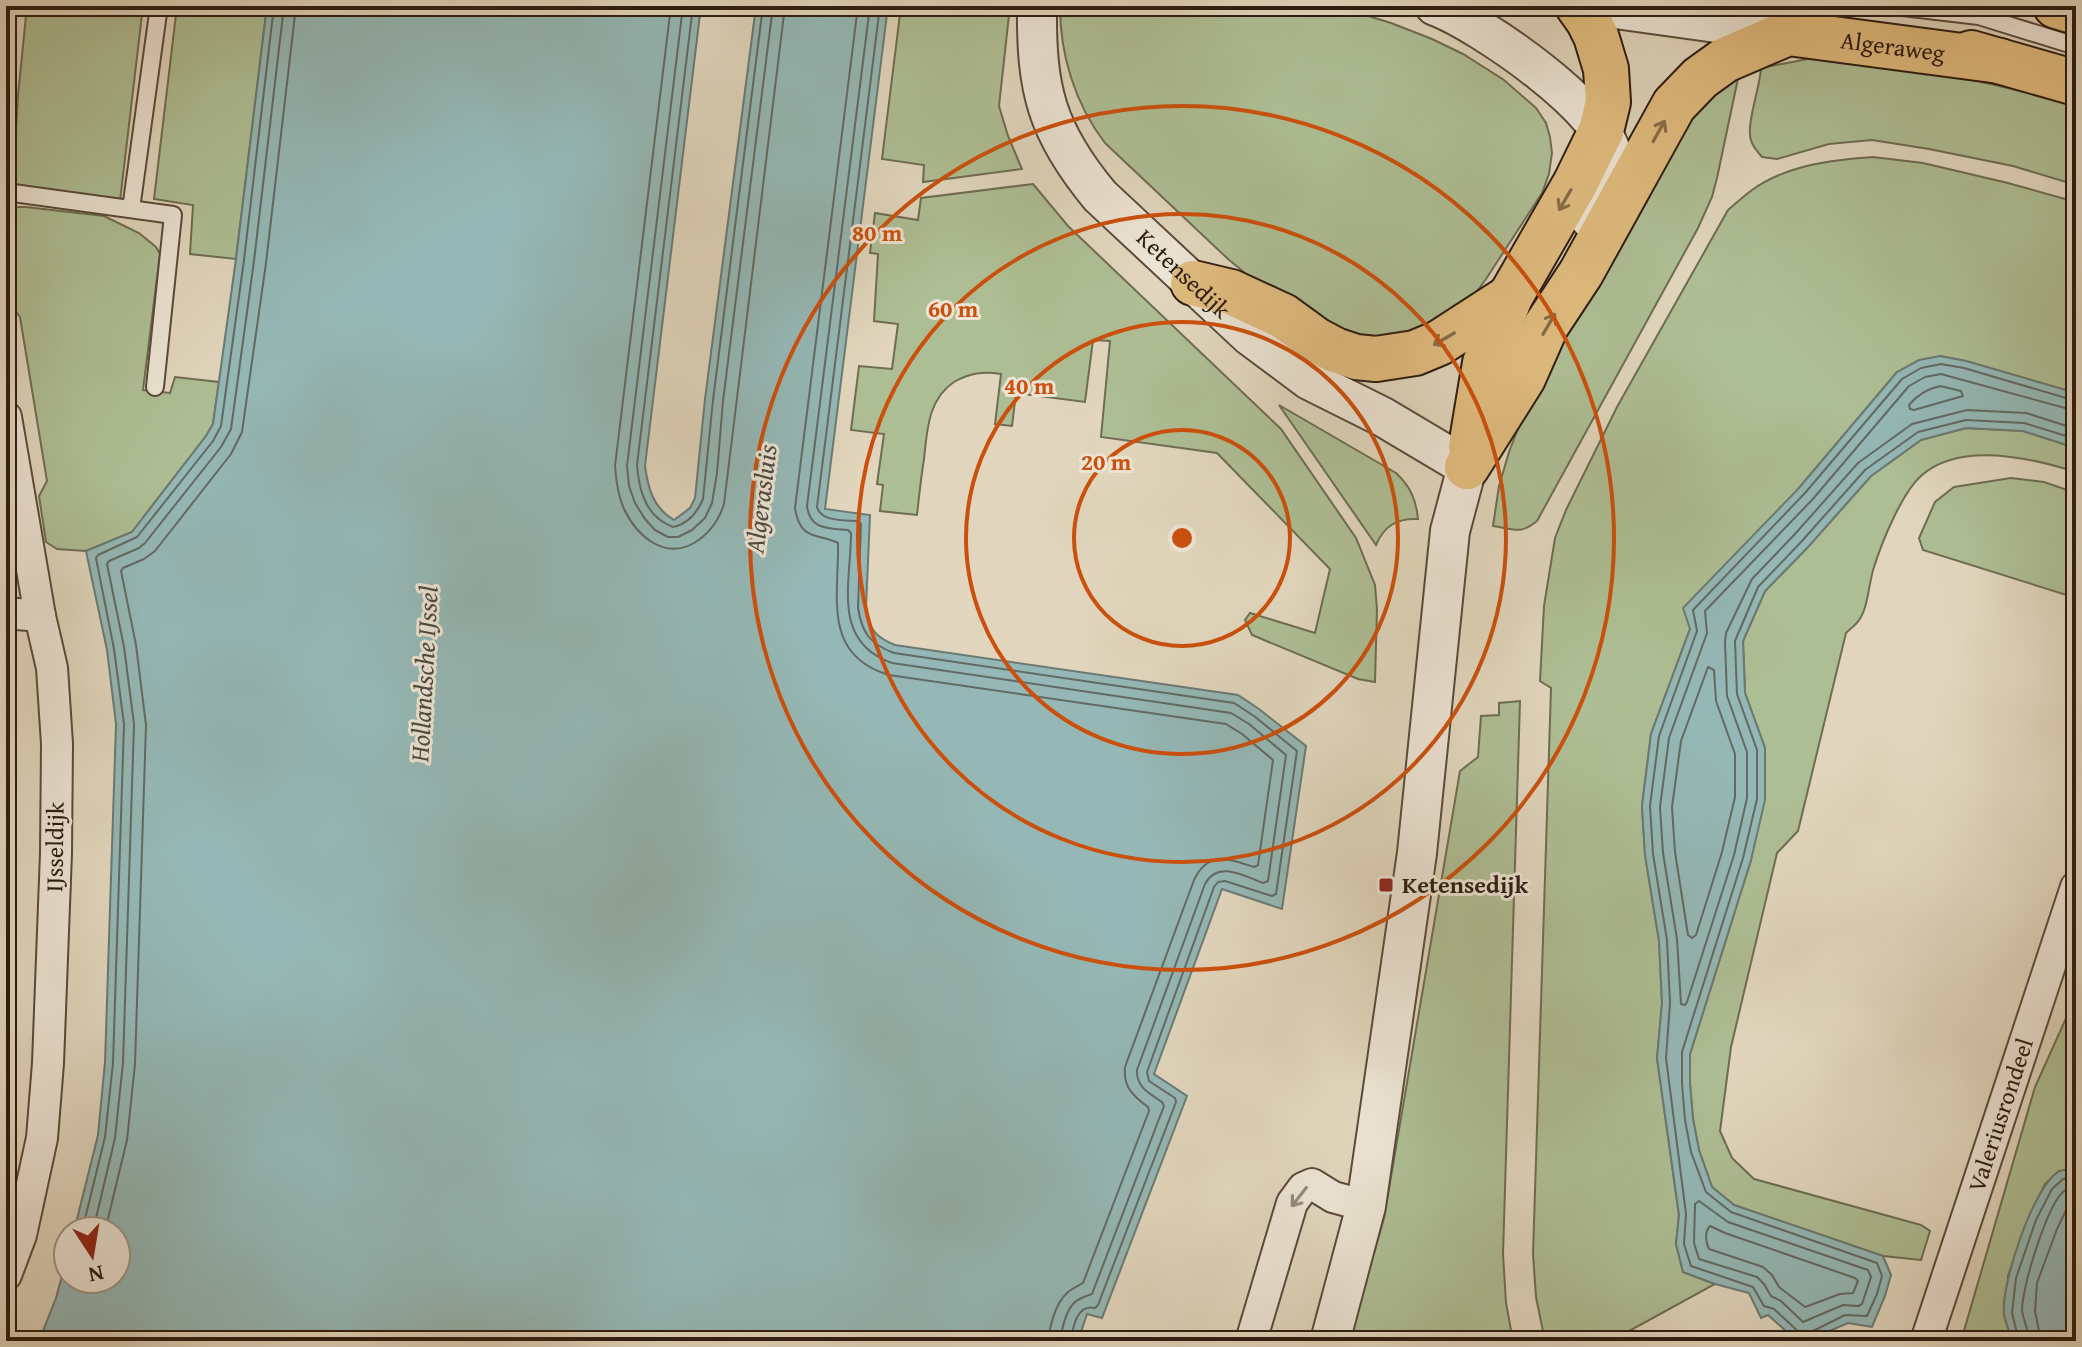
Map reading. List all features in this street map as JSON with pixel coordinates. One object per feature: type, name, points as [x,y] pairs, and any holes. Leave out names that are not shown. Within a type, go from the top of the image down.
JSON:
[{"type":"main road","points":[[1467,467],[1485,363],[1510,297],[1575,184],[1601,131],[1608,102],[1606,69],[1596,36],[1578,6]]},
{"type":"main road","points":[[2056,6],[2076,12]]},
{"type":"main road","points":[[1467,467],[1523,378],[1546,326],[1581,273],[1674,105],[1700,78],[1791,19]]},
{"type":"main road","name":"Algeraweg","points":[[1791,19],[2000,61],[2076,83]]},
{"type":"main road","points":[[1193,283],[1231,292],[1283,316],[1335,350],[1376,359],[1415,353],[1439,343],[1510,297]]},
{"type":"street","name":"Ketensedijk","points":[[1037,6],[1040,78],[1049,114],[1062,143],[1100,196],[1250,336],[1309,380],[1383,417],[1467,467]]},
{"type":"street","points":[[1435,6],[1495,38],[1529,63],[1560,88],[1601,131],[1613,159],[1612,175],[1591,217],[1581,273]]},
{"type":"street","name":"Algeraweg","points":[[1594,6],[1791,19]]},
{"type":"street","name":"IJsseldijk","points":[[6,417],[40,616],[52,668],[57,744],[56,853],[42,1138],[21,1235],[6,1275]]},
{"type":"street","points":[[1330,1341],[1366,1206],[1417,853],[1450,531],[1467,467]]},
{"type":"street","points":[[6,613],[40,616]]},
{"type":"street","name":"Valeriusrondeel","points":[[1926,1341],[2076,887]]},
{"type":"street","points":[[1251,1341],[1292,1203],[1303,1188],[1312,1184],[1333,1197],[1366,1206]]},
{"type":"lane","points":[[131,209],[159,6]]},
{"type":"lane","name":"Algeraweg","points":[[1894,6],[1979,16],[2076,46]]},
{"type":"lane","name":"Algeraweg","points":[[1962,6],[1979,16]]},
{"type":"lane","points":[[6,192],[173,215],[155,387]]},
{"type":"green space","points":[[27,6],[143,6],[120,201],[13,184]]},
{"type":"green space","points":[[177,6],[267,6],[236,259],[190,254],[193,205],[154,199]]},
{"type":"green space","points":[[901,6],[1010,6],[999,106],[1022,169],[923,182],[924,165],[882,159]]},
{"type":"green space","points":[[1060,6],[1336,6],[1391,23],[1463,54],[1504,80],[1536,108],[1546,123],[1550,137],[1552,153],[1549,174],[1542,193],[1464,309],[1449,322],[1371,347],[1268,292],[1228,259],[1105,143],[1085,112],[1071,78],[1063,43]]},
{"type":"green space","points":[[1828,55],[1913,66],[2076,104],[2076,185],[2013,166],[1872,140],[1829,144],[1777,159],[1762,157],[1750,137],[1761,68]]},
{"type":"green space","points":[[1740,69],[1712,197],[1698,228],[1537,521],[1521,530],[1493,526],[1499,486],[1527,405],[1676,125]]},
{"type":"green space","points":[[1873,157],[1923,163],[2076,202],[2076,393],[1940,356],[1897,372],[1799,488],[1690,629],[1651,734],[1642,806],[1645,855],[1659,940],[1662,1003],[1657,1058],[1679,1215],[1676,1244],[1683,1272],[1715,1284],[1611,1341],[1545,1341],[1536,1297],[1533,1254],[1551,688],[1540,681],[1544,606],[1555,538],[1617,407],[1728,210],[1752,190],[1795,169]]},
{"type":"green space","points":[[1033,184],[1068,226],[1281,429],[1356,538],[1375,585],[1375,682],[1358,679],[1252,635],[1245,620],[1250,613],[1315,633],[1330,569],[1217,453],[1101,437],[1110,341],[1093,340],[1085,402],[1016,393],[1012,426],[995,424],[1001,374],[977,374],[954,382],[939,397],[930,416],[917,515],[880,511],[883,485],[877,484],[884,434],[851,430],[859,366],[892,369],[898,324],[874,321],[878,254],[870,253],[875,213],[918,220],[921,198]]},
{"type":"green space","points":[[13,207],[104,216],[139,233],[156,247],[160,254],[143,390],[170,393],[175,377],[219,382],[213,424],[132,532],[86,551],[57,549],[46,542],[39,496],[47,481],[20,317],[9,303],[6,237],[12,227]]},
{"type":"green space","points":[[1279,405],[1396,473],[1412,493],[1418,519],[1392,524],[1376,545]]},
{"type":"green space","points":[[1966,428],[2023,431],[2076,448],[2076,472],[2018,458],[1976,455],[1956,458],[1922,475],[1900,505],[1872,573],[1862,615],[1846,633],[1798,831],[1777,853],[1731,1047],[1720,1131],[1732,1158],[1754,1179],[1921,1225],[1930,1231],[1921,1260],[1883,1256],[1734,1205],[1712,1187],[1699,1150],[1693,1119],[1690,1054],[1751,860],[1765,748],[1745,693],[1743,641],[1765,591],[1871,476],[1921,440]]},
{"type":"green space","points":[[2011,478],[2044,482],[2076,493],[2076,598],[1923,550],[1919,538],[1935,502],[1954,487]]},
{"type":"green space","points":[[1520,701],[1503,1254],[1506,1303],[1513,1341],[1348,1341],[1384,1218],[1460,771],[1478,757],[1481,716],[1499,715],[1499,703]]},
{"type":"green space","points":[[2076,996],[2076,1169],[2059,1171],[2045,1184],[2029,1217],[2008,1276],[2011,1339],[2014,1341],[1961,1341],[2035,1087]]},
{"type":"water","points":[[267,6],[701,6],[645,466],[653,497],[661,510],[674,520],[690,508],[695,498],[756,6],[888,6],[825,509],[870,515],[866,608],[871,627],[882,639],[895,645],[1238,695],[1306,746],[1282,909],[1222,889],[1154,1074],[1187,1096],[1102,1318],[1087,1314],[1078,1341],[39,1341],[57,1295],[132,1295],[132,1215],[78,1215],[98,1135],[105,1062],[116,724],[107,650],[86,551],[132,532],[213,424]]},
{"type":"water","points":[[1940,356],[2076,393],[2076,448],[2023,431],[1966,428],[1921,440],[1871,476],[1765,591],[1743,641],[1745,693],[1765,748],[1765,800],[1751,860],[1690,1054],[1693,1119],[1699,1150],[1712,1187],[1734,1205],[1883,1256],[1891,1275],[1872,1327],[1848,1323],[1806,1341],[1797,1341],[1768,1315],[1761,1318],[1749,1293],[1683,1272],[1676,1244],[1679,1215],[1657,1058],[1662,1003],[1659,941],[1645,855],[1642,806],[1651,734],[1690,629],[1683,608],[1799,488],[1897,372],[1919,360]]},
{"type":"water","points":[[2076,1169],[2076,1341],[2014,1341],[2004,1315],[2004,1301],[2020,1239],[2048,1181],[2060,1171]]},
{"type":"place","name":"Ketensedijk","points":[[1386,885]]},
{"type":"water label","name":"Algerasluis","points":[[761,499]]},
{"type":"water label","name":"Hollandsche IJssel","points":[[424,674]]}]
